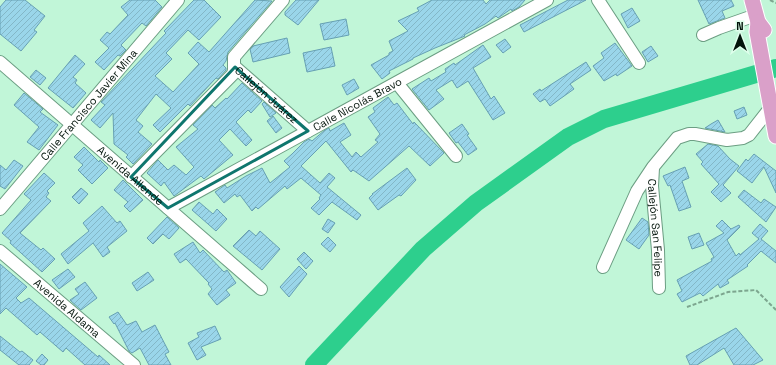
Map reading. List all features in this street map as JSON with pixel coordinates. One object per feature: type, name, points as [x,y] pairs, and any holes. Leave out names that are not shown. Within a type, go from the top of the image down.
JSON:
[{"type":"main road","points":[[752,0],[759,25],[773,99],[776,136]]},
{"type":"street","name":"Calle Francisco Javier Mina","points":[[0,208],[178,0]]},
{"type":"street","name":"Callejón Juárez","points":[[283,0],[234,57],[235,67],[308,131]]},
{"type":"street","name":"Calle Nicolás Bravo","points":[[168,208],[545,0]]},
{"type":"street","points":[[598,0],[639,63]]},
{"type":"street","points":[[703,36],[719,28],[759,25]]},
{"type":"street","name":"Avenida Allende","points":[[0,62],[261,289]]},
{"type":"street","points":[[131,176],[233,74],[235,67]]},
{"type":"street","points":[[397,83],[456,156]]},
{"type":"street","points":[[603,267],[637,191],[653,167],[678,138],[689,134],[694,134],[727,140],[743,138],[749,135],[773,99]]},
{"type":"street","name":"Callejón San Felipe","points":[[653,167],[652,186],[658,250],[659,288]]},
{"type":"street","name":"Avenida Aldama","points":[[0,251],[134,365]]},
{"type":"path","points":[[770,0],[776,3]]},
{"type":"path","points":[[687,307],[728,292],[756,290],[776,310]]},
{"type":"highlighted area","points":[[235,67],[308,131],[168,208],[131,177]]},
{"type":"building","points":[[6,0],[25,0],[45,16],[34,30],[37,32],[21,51],[0,34],[0,7]]},
{"type":"building","points":[[130,0],[155,0],[162,7],[146,26],[142,23],[121,45],[126,50],[120,56],[118,55],[104,70],[95,62],[109,48],[100,40],[107,32],[110,34],[128,15],[121,7]]},
{"type":"building","points":[[194,0],[204,0],[221,17],[199,40],[188,30],[166,53],[172,59],[155,76],[173,92],[199,64],[188,53],[198,42],[209,52],[255,0],[272,1],[228,52],[226,61],[223,65],[226,70],[218,79],[216,78],[190,106],[188,104],[160,132],[153,125],[171,108],[156,94],[136,120],[143,126],[138,132],[152,144],[133,164],[126,157],[128,155],[114,144],[113,113],[100,128],[91,120],[105,105],[101,102],[166,33],[164,31]]},
{"type":"building","points":[[296,0],[319,0],[298,25],[285,15],[285,12]]},
{"type":"building","points":[[432,0],[483,0],[486,4],[490,0],[525,0],[519,7],[512,11],[511,9],[498,18],[496,16],[485,24],[464,35],[465,36],[413,58],[389,71],[390,73],[382,79],[371,65],[389,55],[389,53],[393,51],[389,41],[408,31],[398,21],[419,11],[417,8]]},
{"type":"building","points":[[568,0],[586,0],[524,32],[520,25]]},
{"type":"building","points":[[698,0],[731,0],[734,6],[722,11],[725,18],[709,24]]},
{"type":"building","points":[[632,8],[640,21],[628,28],[621,14]]},
{"type":"building","points":[[346,19],[349,35],[324,40],[320,24]]},
{"type":"building","points":[[287,38],[290,53],[253,62],[250,49],[253,46]]},
{"type":"building","points":[[505,39],[511,47],[503,53],[496,45]]},
{"type":"building","points":[[615,43],[632,66],[617,76],[616,74],[604,81],[593,66],[604,58],[601,53]]},
{"type":"building","points":[[483,45],[491,57],[473,68],[491,99],[494,96],[505,113],[493,120],[468,81],[457,88],[452,80],[436,90],[444,99],[429,110],[412,89],[429,78],[431,81],[446,72],[445,69],[454,63],[455,65]]},
{"type":"building","points":[[651,46],[658,56],[648,62],[642,52]]},
{"type":"building","points":[[331,47],[335,66],[307,72],[303,53]]},
{"type":"building","points":[[75,55],[85,64],[73,77],[77,80],[75,83],[86,93],[73,108],[48,88]]},
{"type":"building","points":[[586,62],[591,70],[570,84],[574,89],[550,106],[545,99],[540,102],[533,94],[540,89],[541,91]]},
{"type":"building","points":[[36,70],[46,78],[40,85],[30,77]]},
{"type":"building","points":[[354,79],[359,88],[347,95],[342,85]]},
{"type":"building","points":[[242,83],[262,101],[251,113],[248,110],[236,122],[252,140],[246,146],[230,129],[219,140],[233,155],[204,179],[201,176],[174,196],[164,182],[161,186],[147,173],[158,160],[168,170],[174,165],[186,175],[194,167],[176,147],[198,129],[193,125],[212,105],[215,108],[226,98],[227,99]]},
{"type":"building","points":[[24,93],[43,109],[40,112],[58,125],[39,150],[27,142],[39,127],[14,105]]},
{"type":"building","points":[[388,97],[394,105],[397,103],[413,124],[414,122],[444,153],[430,166],[409,146],[369,181],[353,170],[351,172],[326,141],[301,166],[320,183],[329,173],[335,178],[327,187],[361,215],[357,220],[332,202],[319,215],[311,208],[320,199],[319,198],[321,195],[301,178],[287,189],[285,186],[258,209],[256,207],[252,211],[240,195],[237,197],[235,194],[224,203],[215,192],[225,185],[227,188],[262,168],[270,183],[290,167],[284,161],[304,142],[309,139],[312,141],[325,130],[329,128],[330,131],[344,123],[351,135],[340,142],[352,157],[356,152],[361,157],[378,142],[375,140],[380,134],[368,117],[375,112],[373,108]]},
{"type":"building","points":[[264,102],[276,113],[270,117],[262,104]]},
{"type":"building","points":[[744,107],[747,115],[737,119],[734,111]]},
{"type":"building","points":[[273,116],[282,128],[276,133],[267,121]]},
{"type":"building","points":[[718,120],[725,132],[705,128],[711,124]]},
{"type":"building","points":[[462,124],[469,134],[467,135],[477,149],[468,155],[458,142],[456,143],[449,133]]},
{"type":"building","points":[[708,144],[718,146],[739,166],[723,185],[731,193],[721,202],[711,192],[719,184],[701,164],[703,162],[696,154]]},
{"type":"building","points":[[84,147],[99,162],[100,160],[108,168],[92,184],[78,170],[83,165],[74,157]]},
{"type":"building","points":[[754,154],[776,171],[776,193],[764,167],[752,183],[737,171],[746,159],[748,161]]},
{"type":"building","points":[[14,160],[23,166],[5,189],[0,186],[0,165],[6,170]]},
{"type":"building","points":[[685,167],[689,178],[682,181],[691,207],[679,211],[670,185],[668,186],[663,176]]},
{"type":"building","points":[[407,168],[416,180],[401,196],[399,195],[378,210],[369,198],[372,194]]},
{"type":"building","points":[[44,173],[55,183],[47,191],[49,193],[46,197],[51,201],[20,233],[41,250],[43,248],[55,259],[42,272],[10,243],[11,241],[2,233],[31,200],[24,194]]},
{"type":"building","points":[[123,180],[143,200],[130,212],[124,206],[128,202],[114,190]]},
{"type":"building","points":[[81,188],[88,194],[79,204],[72,197]]},
{"type":"building","points":[[744,190],[761,203],[764,199],[776,207],[766,222],[738,197]]},
{"type":"building","points":[[199,202],[213,214],[217,209],[227,219],[216,231],[192,210]]},
{"type":"building","points":[[102,206],[117,223],[120,221],[127,231],[107,247],[110,252],[103,257],[93,243],[68,264],[61,254],[89,231],[83,223]]},
{"type":"building","points":[[167,217],[179,228],[169,239],[163,234],[153,244],[147,238]]},
{"type":"building","points":[[642,218],[648,222],[649,235],[639,249],[626,240]]},
{"type":"building","points":[[328,219],[335,223],[328,233],[322,229]]},
{"type":"building","points":[[722,220],[731,229],[739,225],[740,227],[727,240],[736,256],[739,253],[740,255],[759,239],[752,233],[760,224],[768,231],[761,239],[776,251],[776,263],[761,251],[747,265],[748,266],[727,280],[729,283],[720,288],[718,284],[703,296],[700,293],[682,302],[677,294],[682,291],[677,280],[712,261],[711,259],[714,257],[706,243],[724,233],[716,226]]},
{"type":"building","points":[[249,230],[256,236],[260,231],[280,249],[262,270],[233,246]]},
{"type":"building","points":[[699,233],[704,245],[692,249],[688,237]]},
{"type":"building","points":[[328,237],[336,245],[330,252],[321,244]]},
{"type":"building","points":[[193,242],[200,253],[203,250],[224,272],[227,270],[236,283],[226,290],[230,295],[217,305],[208,294],[212,289],[208,284],[209,283],[186,259],[180,263],[174,254]]},
{"type":"building","points":[[304,252],[313,261],[306,269],[297,259]]},
{"type":"building","points":[[0,264],[27,287],[16,298],[21,303],[29,298],[98,357],[99,355],[110,365],[85,365],[66,348],[63,352],[40,332],[37,335],[6,308],[0,314]]},
{"type":"building","points":[[299,266],[307,274],[289,297],[280,287]]},
{"type":"building","points":[[68,269],[75,277],[59,289],[52,280]]},
{"type":"building","points":[[148,272],[154,280],[137,291],[132,283]]},
{"type":"building","points":[[85,282],[97,298],[81,310],[70,300],[79,294],[75,289]]},
{"type":"building","points":[[118,312],[127,325],[136,321],[142,332],[155,325],[169,352],[165,354],[171,365],[149,365],[140,348],[132,353],[129,351],[115,323],[114,324],[109,317]]},
{"type":"building","points":[[215,326],[221,339],[201,347],[206,355],[197,360],[188,343],[199,337],[197,333]]},
{"type":"building","points":[[736,328],[763,360],[753,365],[734,365],[724,348],[697,365],[690,365],[686,356]]},
{"type":"building","points":[[0,336],[33,360],[29,365],[19,365],[0,350]]},
{"type":"building","points":[[42,354],[48,360],[44,365],[41,365],[36,361]]},
{"type":"waterway","points":[[314,365],[423,249],[476,203],[568,137],[604,119],[776,68]]}]
